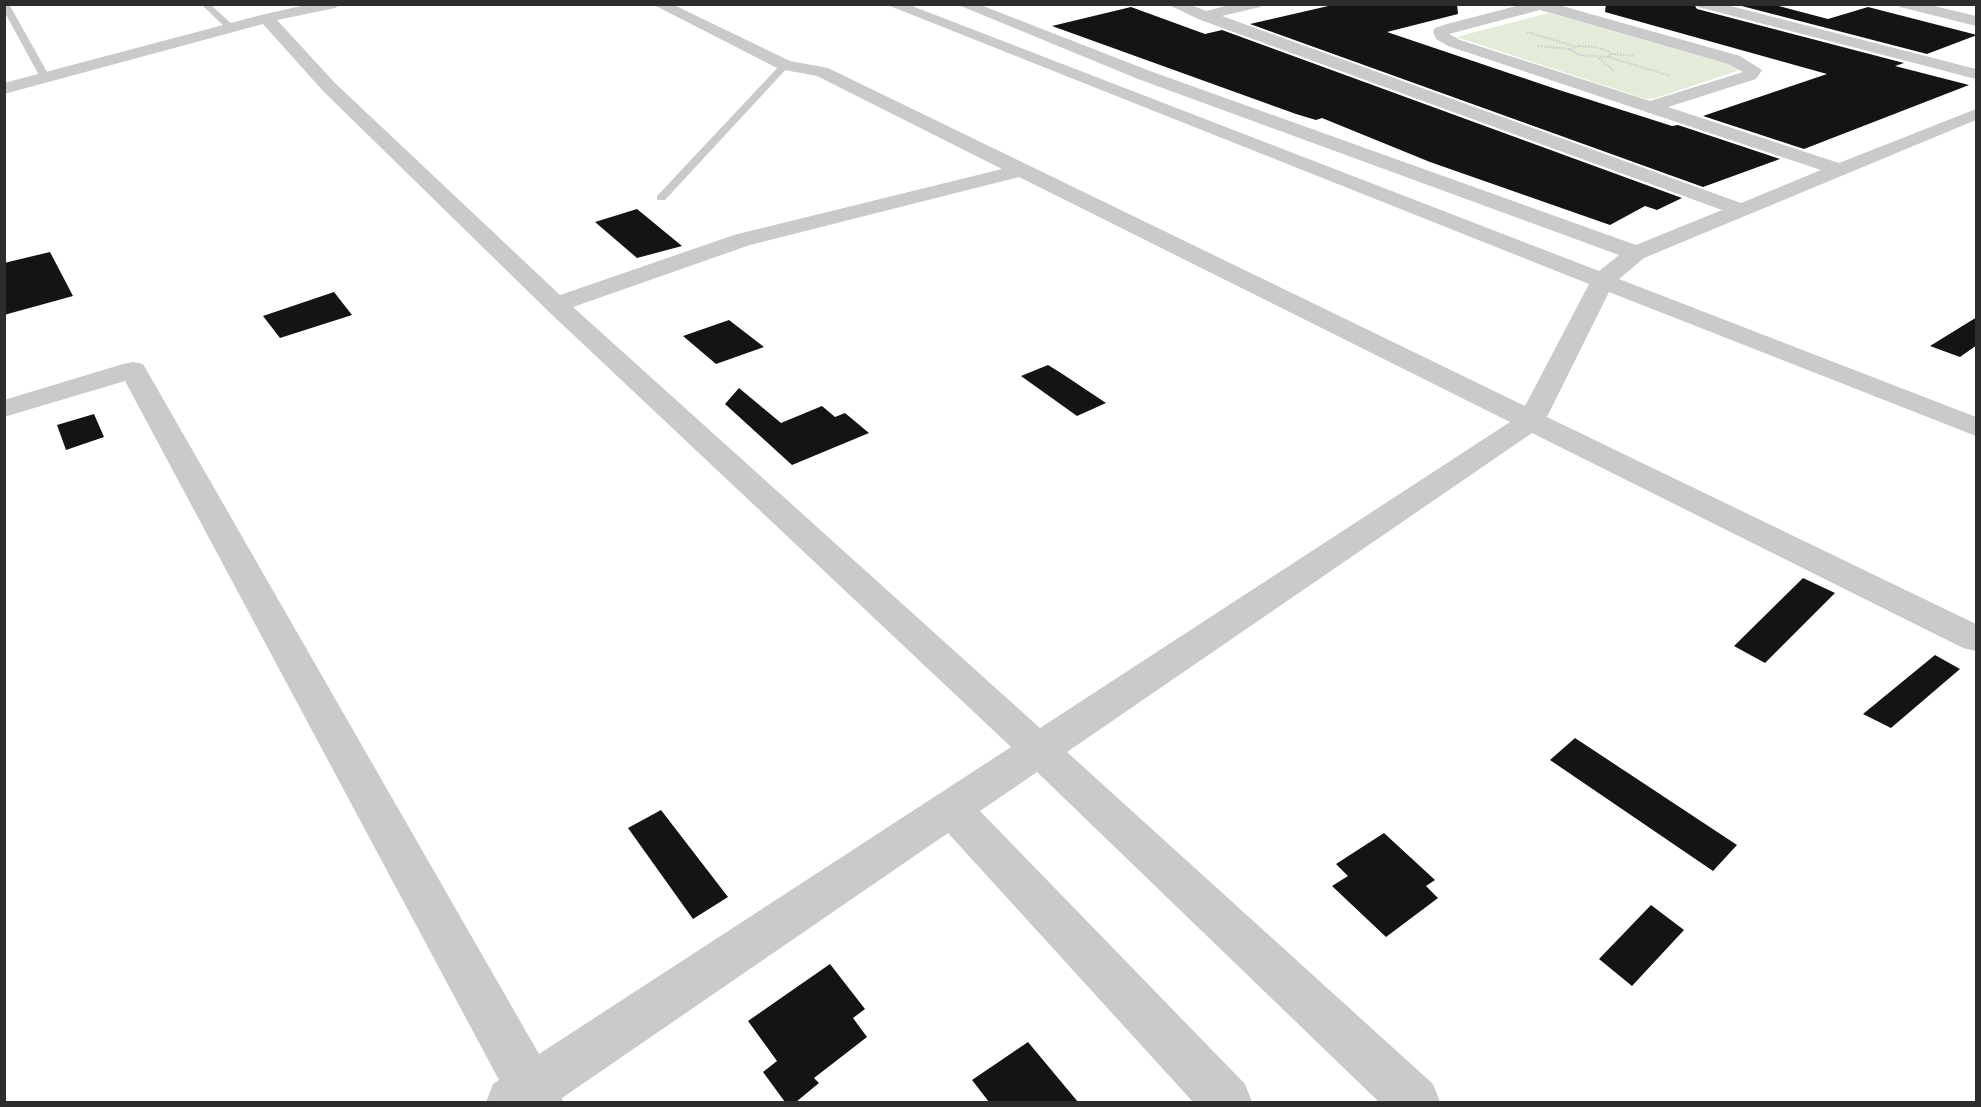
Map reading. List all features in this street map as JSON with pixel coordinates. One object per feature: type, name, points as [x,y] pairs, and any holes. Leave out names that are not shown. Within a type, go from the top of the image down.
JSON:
[{"type":"street","points":[[4,89],[267,18],[335,4]]},
{"type":"street","points":[[659,4],[787,56],[816,65],[1022,170],[1977,639]]},
{"type":"street","points":[[693,4],[757,34]]},
{"type":"street","points":[[892,4],[1977,427]]},
{"type":"street","points":[[963,4],[1144,75],[1636,253]]},
{"type":"street","points":[[1174,4],[1741,210]]},
{"type":"street","points":[[1203,16],[1255,4]]},
{"type":"street","points":[[1703,4],[1977,75]]},
{"type":"street","points":[[1905,4],[1977,21]]},
{"type":"street","points":[[1651,107],[1750,75],[1753,70],[1734,60],[1539,5],[1441,31],[1442,36],[1454,43],[1840,170]]},
{"type":"street","points":[[267,18],[329,87],[556,305],[1039,750],[1414,1102]]},
{"type":"street","points":[[4,409],[133,369],[526,1098],[951,808],[1531,421],[1603,280],[1636,253],[1977,114]]},
{"type":"street","points":[[556,305],[742,240],[1022,170]]},
{"type":"street","points":[[951,808],[1227,1102]]},
{"type":"lane","points":[[5,4],[46,79]]},
{"type":"lane","points":[[205,4],[231,28]]},
{"type":"lane","points":[[661,198],[787,56]]},
{"type":"path","points":[[1485,19],[1575,46],[1603,48],[1611,54],[1608,57]]},
{"type":"path","points":[[1575,46],[1570,50],[1579,55],[1608,57],[1710,88]]},
{"type":"green space","points":[[1549,13],[1731,65],[1737,68],[1737,71],[1656,98],[1646,99],[1456,37]]},
{"type":"building","points":[[1337,4],[1457,4],[1458,14],[1387,32],[1556,89],[1672,126],[1678,125],[1780,159],[1703,187],[1250,24]]},
{"type":"building","points":[[1606,4],[1694,4],[1697,9],[1904,63],[1895,66],[1969,85],[1804,149],[1703,116],[1827,74],[1605,12]]},
{"type":"building","points":[[1734,4],[1771,4],[1828,19],[1868,7],[1977,35],[1927,54]]},
{"type":"building","points":[[1131,7],[1205,34],[1222,30],[1682,198],[1657,210],[1645,206],[1610,225],[1430,162],[1322,118],[1316,120],[1296,114],[1052,26]]},
{"type":"building","points":[[637,209],[682,246],[637,258],[595,222]]},
{"type":"building","points":[[50,252],[73,296],[4,315],[4,263]]},
{"type":"building","points":[[334,292],[352,315],[280,338],[263,316]]},
{"type":"building","points":[[1977,317],[1977,345],[1960,357],[1930,346]]},
{"type":"building","points":[[729,320],[764,347],[716,364],[683,336]]},
{"type":"building","points":[[1048,365],[1106,403],[1077,416],[1021,376]]},
{"type":"building","points":[[739,388],[781,423],[822,406],[835,417],[845,413],[869,433],[792,465],[725,404]]},
{"type":"building","points":[[94,414],[104,437],[66,450],[57,425]]},
{"type":"building","points":[[1803,578],[1835,593],[1765,663],[1734,646]]},
{"type":"building","points":[[1935,655],[1960,669],[1891,728],[1863,714]]},
{"type":"building","points":[[1575,738],[1737,845],[1713,871],[1550,760]]},
{"type":"building","points":[[661,810],[728,897],[693,919],[628,828]]},
{"type":"building","points":[[1384,833],[1435,880],[1426,886],[1438,898],[1386,937],[1332,886],[1348,876],[1336,864]]},
{"type":"building","points":[[1651,905],[1684,930],[1632,986],[1599,959]]},
{"type":"building","points":[[830,964],[865,1009],[853,1018],[867,1037],[814,1078],[819,1083],[796,1102],[785,1102],[763,1072],[777,1061],[748,1021]]},
{"type":"building","points":[[1028,1042],[1078,1102],[989,1102],[972,1080]]}]
